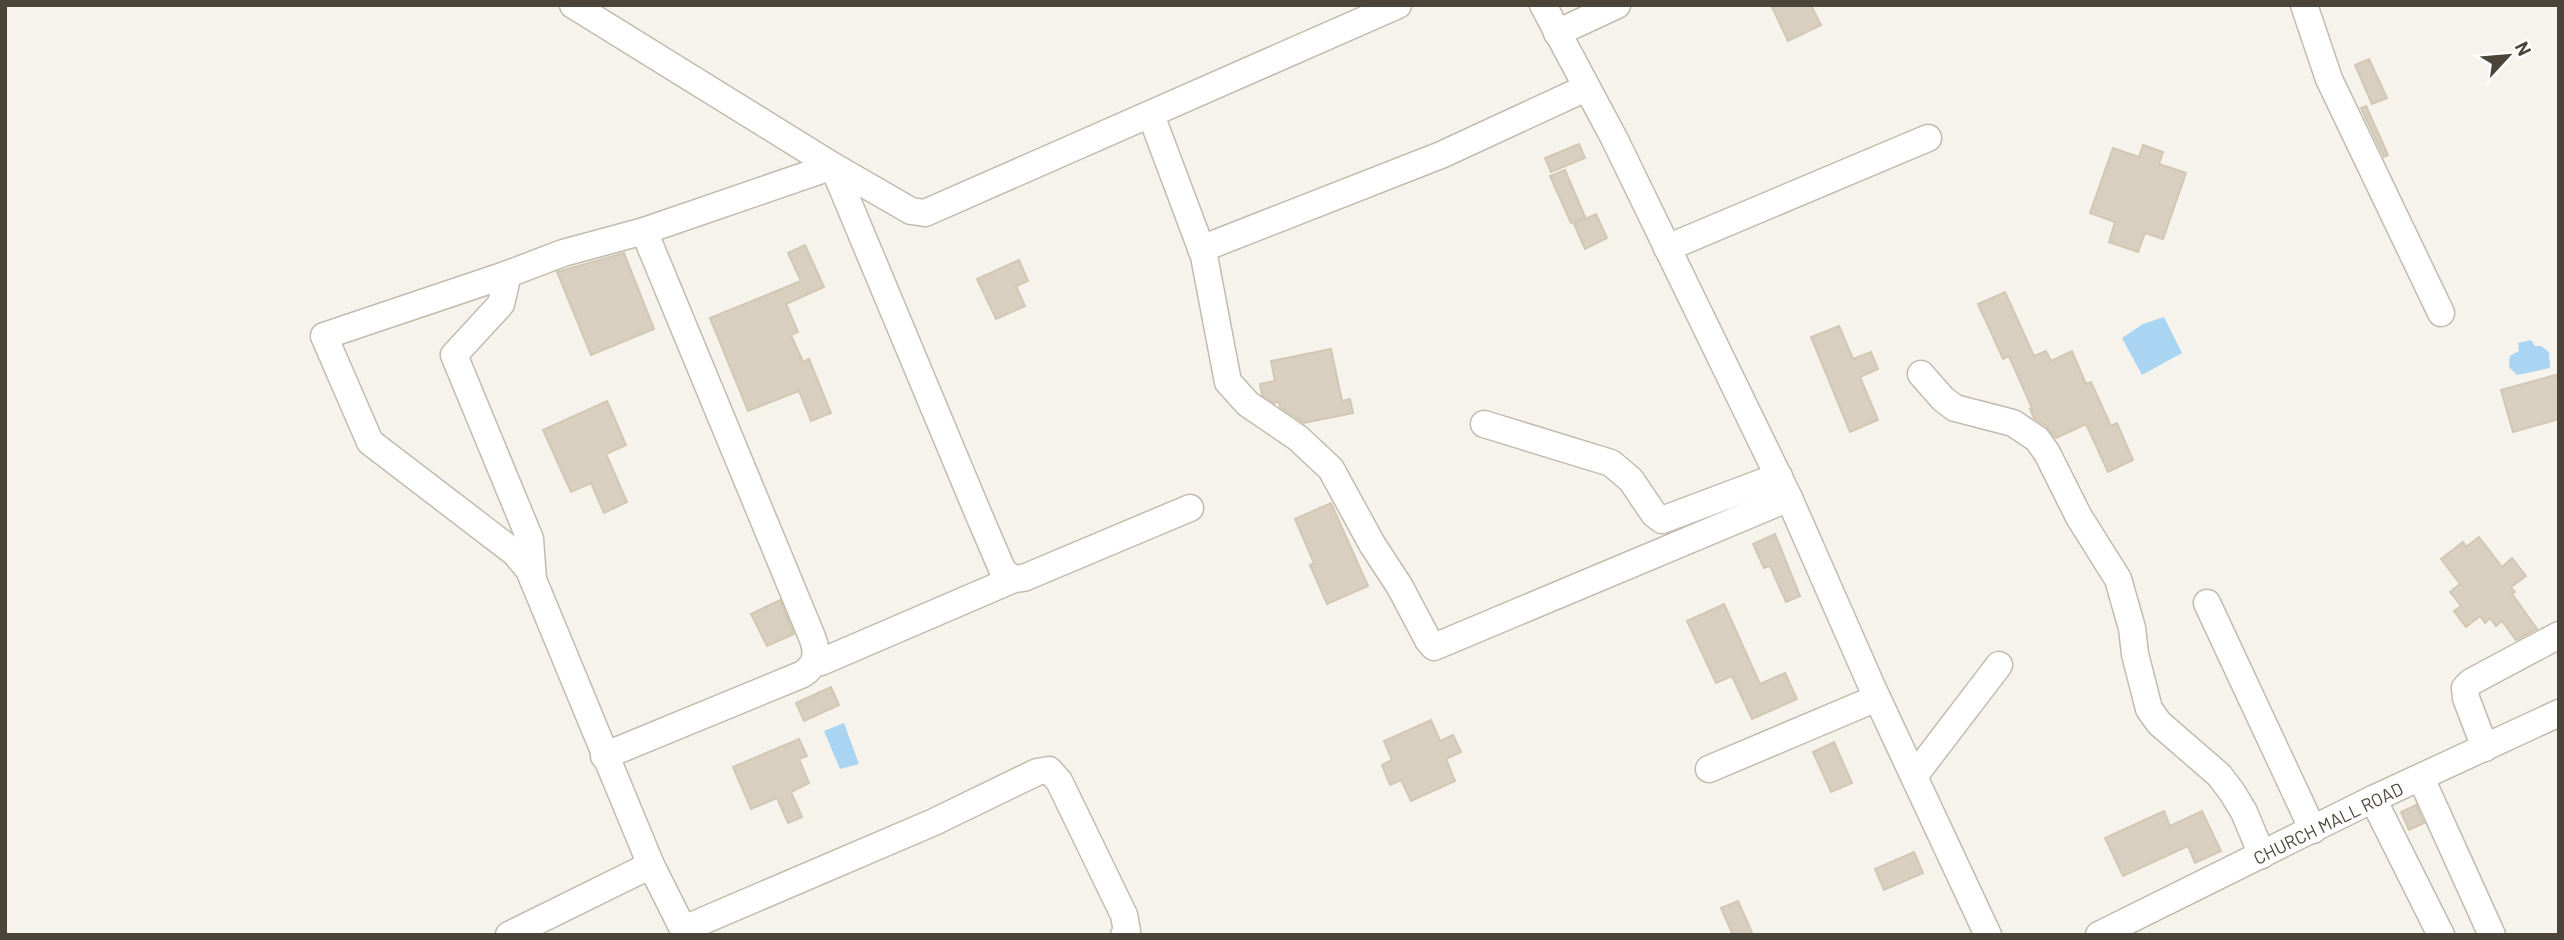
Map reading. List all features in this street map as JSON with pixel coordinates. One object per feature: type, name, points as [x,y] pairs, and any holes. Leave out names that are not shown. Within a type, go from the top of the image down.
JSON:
[{"type":"street","points":[[573,5],[833,166],[911,211],[925,214],[1398,5]]},
{"type":"street","points":[[1543,5],[1614,138],[1784,487],[1877,698],[1988,935]]},
{"type":"street","points":[[1557,33],[1617,5]]},
{"type":"street","points":[[2304,5],[2329,79],[2441,313]]},
{"type":"street","points":[[1201,248],[1441,155],[1586,88]]},
{"type":"street","points":[[1151,115],[1201,248],[1228,382],[1248,404],[1298,438],[1331,469],[1434,647],[1784,487]]},
{"type":"street","points":[[1667,248],[1928,138]]},
{"type":"street","points":[[833,166],[644,231],[562,253],[324,336],[370,442],[515,553],[533,579],[604,756],[651,865],[685,932],[934,822],[1037,772],[1049,770],[1059,781],[1124,915],[1127,931],[1124,935]]},
{"type":"street","points":[[833,166],[1002,569],[1007,576],[1014,579]]},
{"type":"street","points":[[604,756],[803,674],[814,664],[816,656],[810,632],[644,231]]},
{"type":"street","points":[[508,274],[501,304],[454,355],[530,539],[533,579]]},
{"type":"street","points":[[1921,374],[1943,399],[1955,408],[2013,424],[2027,431],[2042,446],[2079,517],[2118,579],[2132,628],[2135,654],[2149,709],[2159,723],[2219,775],[2244,812],[2262,855]]},
{"type":"street","points":[[1485,425],[1612,463],[1631,480],[1654,514],[1662,520],[1784,487]]},
{"type":"street","points":[[821,662],[1014,579],[1026,577],[1190,508]]},
{"type":"street","points":[[2207,603],[2313,830]]},
{"type":"street","points":[[2485,748],[2466,698],[2465,688],[2471,682],[2559,635]]},
{"type":"street","points":[[1915,775],[1998,665]]},
{"type":"street","points":[[1709,769],[1877,698]]},
{"type":"street","name":"CHURCH MALL ROAD","points":[[2099,935],[2373,799],[2559,713]]},
{"type":"street","points":[[2421,778],[2492,935]]},
{"type":"street","points":[[2373,799],[2441,935]]},
{"type":"street","points":[[509,935],[651,865]]},
{"type":"water","points":[[2164,317],[2182,353],[2142,375],[2122,338],[2143,324]]},
{"type":"water","points":[[2531,340],[2535,346],[2541,346],[2549,352],[2550,368],[2517,375],[2509,367],[2510,356],[2519,351],[2518,343]]},
{"type":"water","points":[[844,723],[859,764],[840,769],[824,731]]},
{"type":"building","points":[[1771,5],[1811,5],[1821,25],[1788,41]]},
{"type":"building","points":[[2369,59],[2387,98],[2372,104],[2355,65]]},
{"type":"building","points":[[2366,106],[2388,155],[2384,157],[2361,108]]},
{"type":"building","points":[[1579,144],[1585,158],[1551,172],[1545,158]]},
{"type":"building","points":[[2143,145],[2163,152],[2159,164],[2186,173],[2163,239],[2145,233],[2138,252],[2109,242],[2115,222],[2090,213],[2113,148],[2139,157]]},
{"type":"building","points":[[1565,170],[1585,217],[1571,223],[1550,176]]},
{"type":"building","points":[[1596,214],[1607,238],[1585,249],[1574,224]]},
{"type":"building","points":[[805,245],[824,287],[786,304],[798,332],[791,335],[803,362],[809,359],[831,413],[811,421],[799,391],[748,411],[710,318],[801,281],[788,253]]},
{"type":"building","points":[[624,253],[654,329],[591,355],[557,272]]},
{"type":"building","points":[[1019,260],[1028,281],[1016,286],[1025,306],[996,319],[977,279]]},
{"type":"building","points":[[2005,292],[2034,356],[2046,351],[2051,361],[2072,351],[2086,384],[2091,382],[2111,426],[2117,423],[2133,460],[2108,472],[2086,424],[2056,438],[2046,426],[2034,418],[2009,356],[2003,359],[1978,304]]},
{"type":"building","points":[[1839,326],[1853,359],[1871,352],[1878,369],[1860,377],[1878,420],[1850,432],[1811,337]]},
{"type":"building","points":[[1331,349],[1342,401],[1350,399],[1353,413],[1304,423],[1280,407],[1279,402],[1274,403],[1262,395],[1260,384],[1275,381],[1271,361]]},
{"type":"building","points":[[2559,374],[2559,419],[2513,432],[2501,390]]},
{"type":"building","points":[[607,401],[626,445],[606,454],[627,502],[604,513],[591,483],[571,492],[543,430]]},
{"type":"building","points":[[1331,503],[1368,586],[1327,604],[1310,565],[1314,563],[1295,519]]},
{"type":"building","points":[[1775,534],[1800,596],[1786,602],[1770,566],[1764,568],[1753,544]]},
{"type":"building","points":[[2479,537],[2502,567],[2512,558],[2526,576],[2511,587],[2515,592],[2512,594],[2537,629],[2516,640],[2502,621],[2496,626],[2490,618],[2485,623],[2480,616],[2466,627],[2454,611],[2461,606],[2450,592],[2460,584],[2441,559],[2463,542],[2466,547]]},
{"type":"building","points":[[780,600],[794,634],[767,646],[751,614]]},
{"type":"building","points":[[1724,604],[1760,684],[1785,673],[1797,699],[1752,719],[1732,676],[1716,683],[1687,621]]},
{"type":"building","points":[[831,687],[839,705],[804,721],[796,703]]},
{"type":"building","points":[[1431,720],[1440,741],[1453,735],[1461,752],[1446,759],[1455,781],[1411,801],[1401,780],[1390,785],[1382,765],[1392,760],[1384,741]]},
{"type":"building","points":[[799,739],[807,756],[799,759],[809,783],[791,792],[802,817],[788,823],[777,798],[751,809],[733,767]]},
{"type":"building","points":[[1834,742],[1852,783],[1831,792],[1813,752]]},
{"type":"building","points":[[2416,805],[2424,823],[2409,830],[2401,812]]},
{"type":"building","points":[[2164,811],[2170,826],[2202,811],[2221,851],[2195,863],[2188,846],[2123,876],[2105,838]]},
{"type":"building","points":[[1914,852],[1923,873],[1884,890],[1875,869]]},
{"type":"building","points":[[1738,901],[1753,935],[1733,935],[1721,908]]}]
